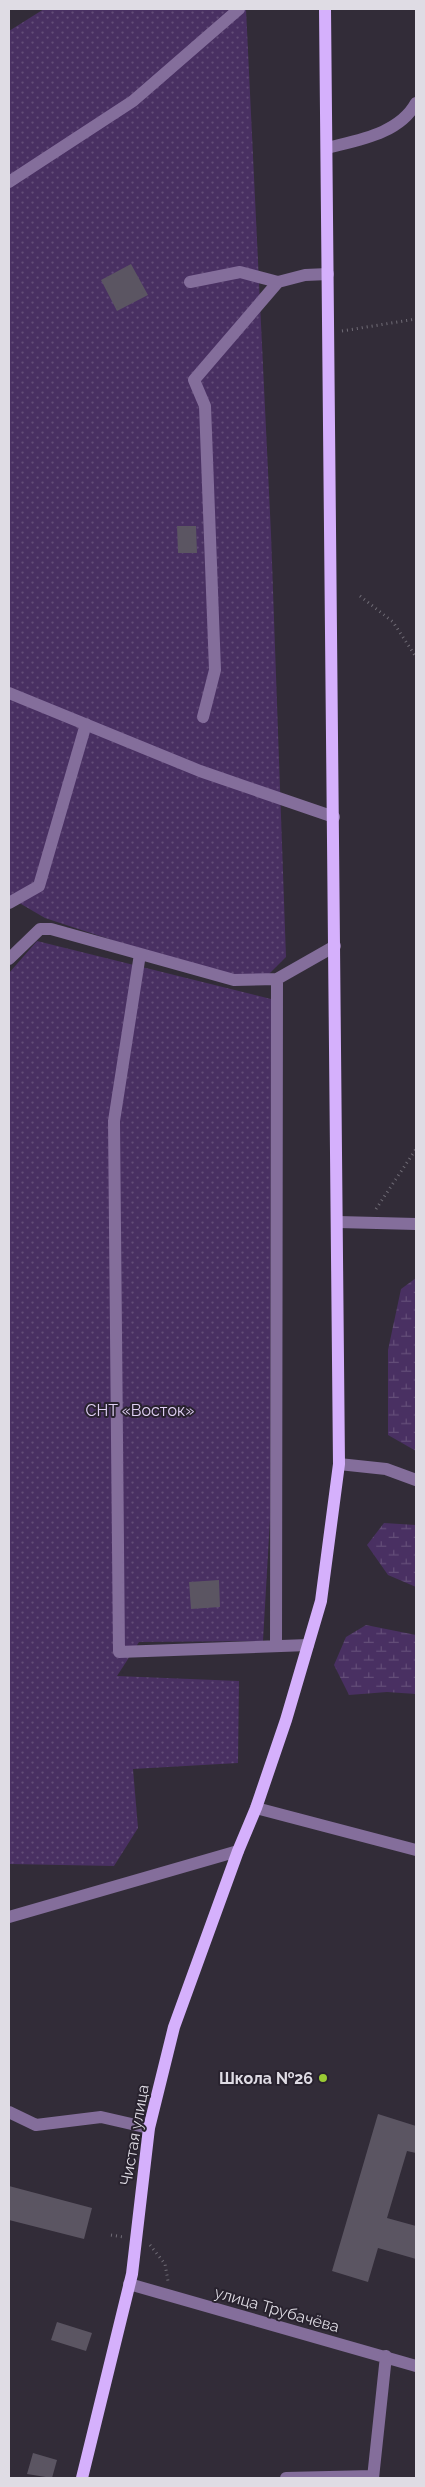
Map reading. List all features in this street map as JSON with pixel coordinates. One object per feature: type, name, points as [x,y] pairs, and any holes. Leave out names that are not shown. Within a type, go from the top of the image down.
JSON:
[{"type":"main road","name":"Чистая улица","points":[[82,2478],[129,2284],[149,2128],[174,2027],[238,1851],[256,1808],[286,1720],[321,1601],[339,1464],[325,9]]},
{"type":"street","points":[[9,182],[133,101],[239,9]]},
{"type":"street","points":[[327,148],[380,134],[410,114],[416,103]]},
{"type":"street","points":[[190,282],[240,272],[278,282],[306,275],[328,274]]},
{"type":"street","points":[[203,717],[215,670],[205,406],[194,380],[278,282]]},
{"type":"street","points":[[9,693],[200,771],[334,817]]},
{"type":"street","points":[[9,903],[39,886],[86,724]]},
{"type":"street","points":[[9,959],[40,929],[45,929],[234,980],[277,979],[335,946]]},
{"type":"street","points":[[140,954],[114,1121],[118,1652],[308,1645]]},
{"type":"street","points":[[276,1646],[277,979]]},
{"type":"street","points":[[338,1222],[416,1224]]},
{"type":"street","points":[[339,1464],[386,1469],[416,1480]]},
{"type":"street","points":[[256,1808],[416,1850]]},
{"type":"street","points":[[9,1917],[238,1851]]},
{"type":"street","points":[[9,2112],[36,2125],[101,2117],[149,2128]]},
{"type":"street","name":"улица Трубачёва","points":[[129,2284],[416,2366]]},
{"type":"street","points":[[286,2478],[373,2477],[386,2356]]},
{"type":"path","points":[[329,333],[416,319]]},
{"type":"path","points":[[360,596],[393,622],[416,657]]},
{"type":"path","points":[[367,1222],[416,1149]]},
{"type":"path","points":[[112,2235],[149,2243],[165,2264],[168,2282],[177,2285]]},
{"type":"green space","points":[[44,9],[246,9],[271,534],[286,957],[266,977],[224,977],[45,918],[9,897],[9,31]]},
{"type":"green space","name":"СНТ «Восток»","points":[[37,941],[271,999],[270,1519],[263,1641],[139,1642],[117,1676],[239,1681],[238,1763],[133,1769],[138,1828],[114,1866],[9,1864],[9,973]]},
{"type":"green space","points":[[416,1278],[416,1451],[388,1435],[388,1350],[401,1289]]},
{"type":"green space","points":[[384,1523],[416,1525],[416,1587],[388,1575],[367,1545]]},
{"type":"green space","points":[[366,1625],[416,1635],[416,1694],[387,1692],[349,1695],[334,1665],[346,1637]]},
{"type":"building","points":[[131,264],[148,295],[117,311],[101,280]]},
{"type":"building","points":[[177,526],[196,526],[197,553],[178,553]]},
{"type":"building","points":[[219,1580],[220,1607],[191,1609],[189,1582]]},
{"type":"building","points":[[378,2114],[416,2126],[416,2153],[407,2151],[387,2218],[416,2226],[416,2259],[378,2248],[368,2282],[332,2271]]},
{"type":"building","points":[[9,2186],[92,2208],[84,2239],[9,2220]]},
{"type":"building","points":[[57,2322],[92,2333],[86,2351],[51,2340]]},
{"type":"building","points":[[33,2453],[57,2460],[52,2478],[27,2474]]},
{"type":"place","name":"Школа №26","points":[[323,2078]]}]
